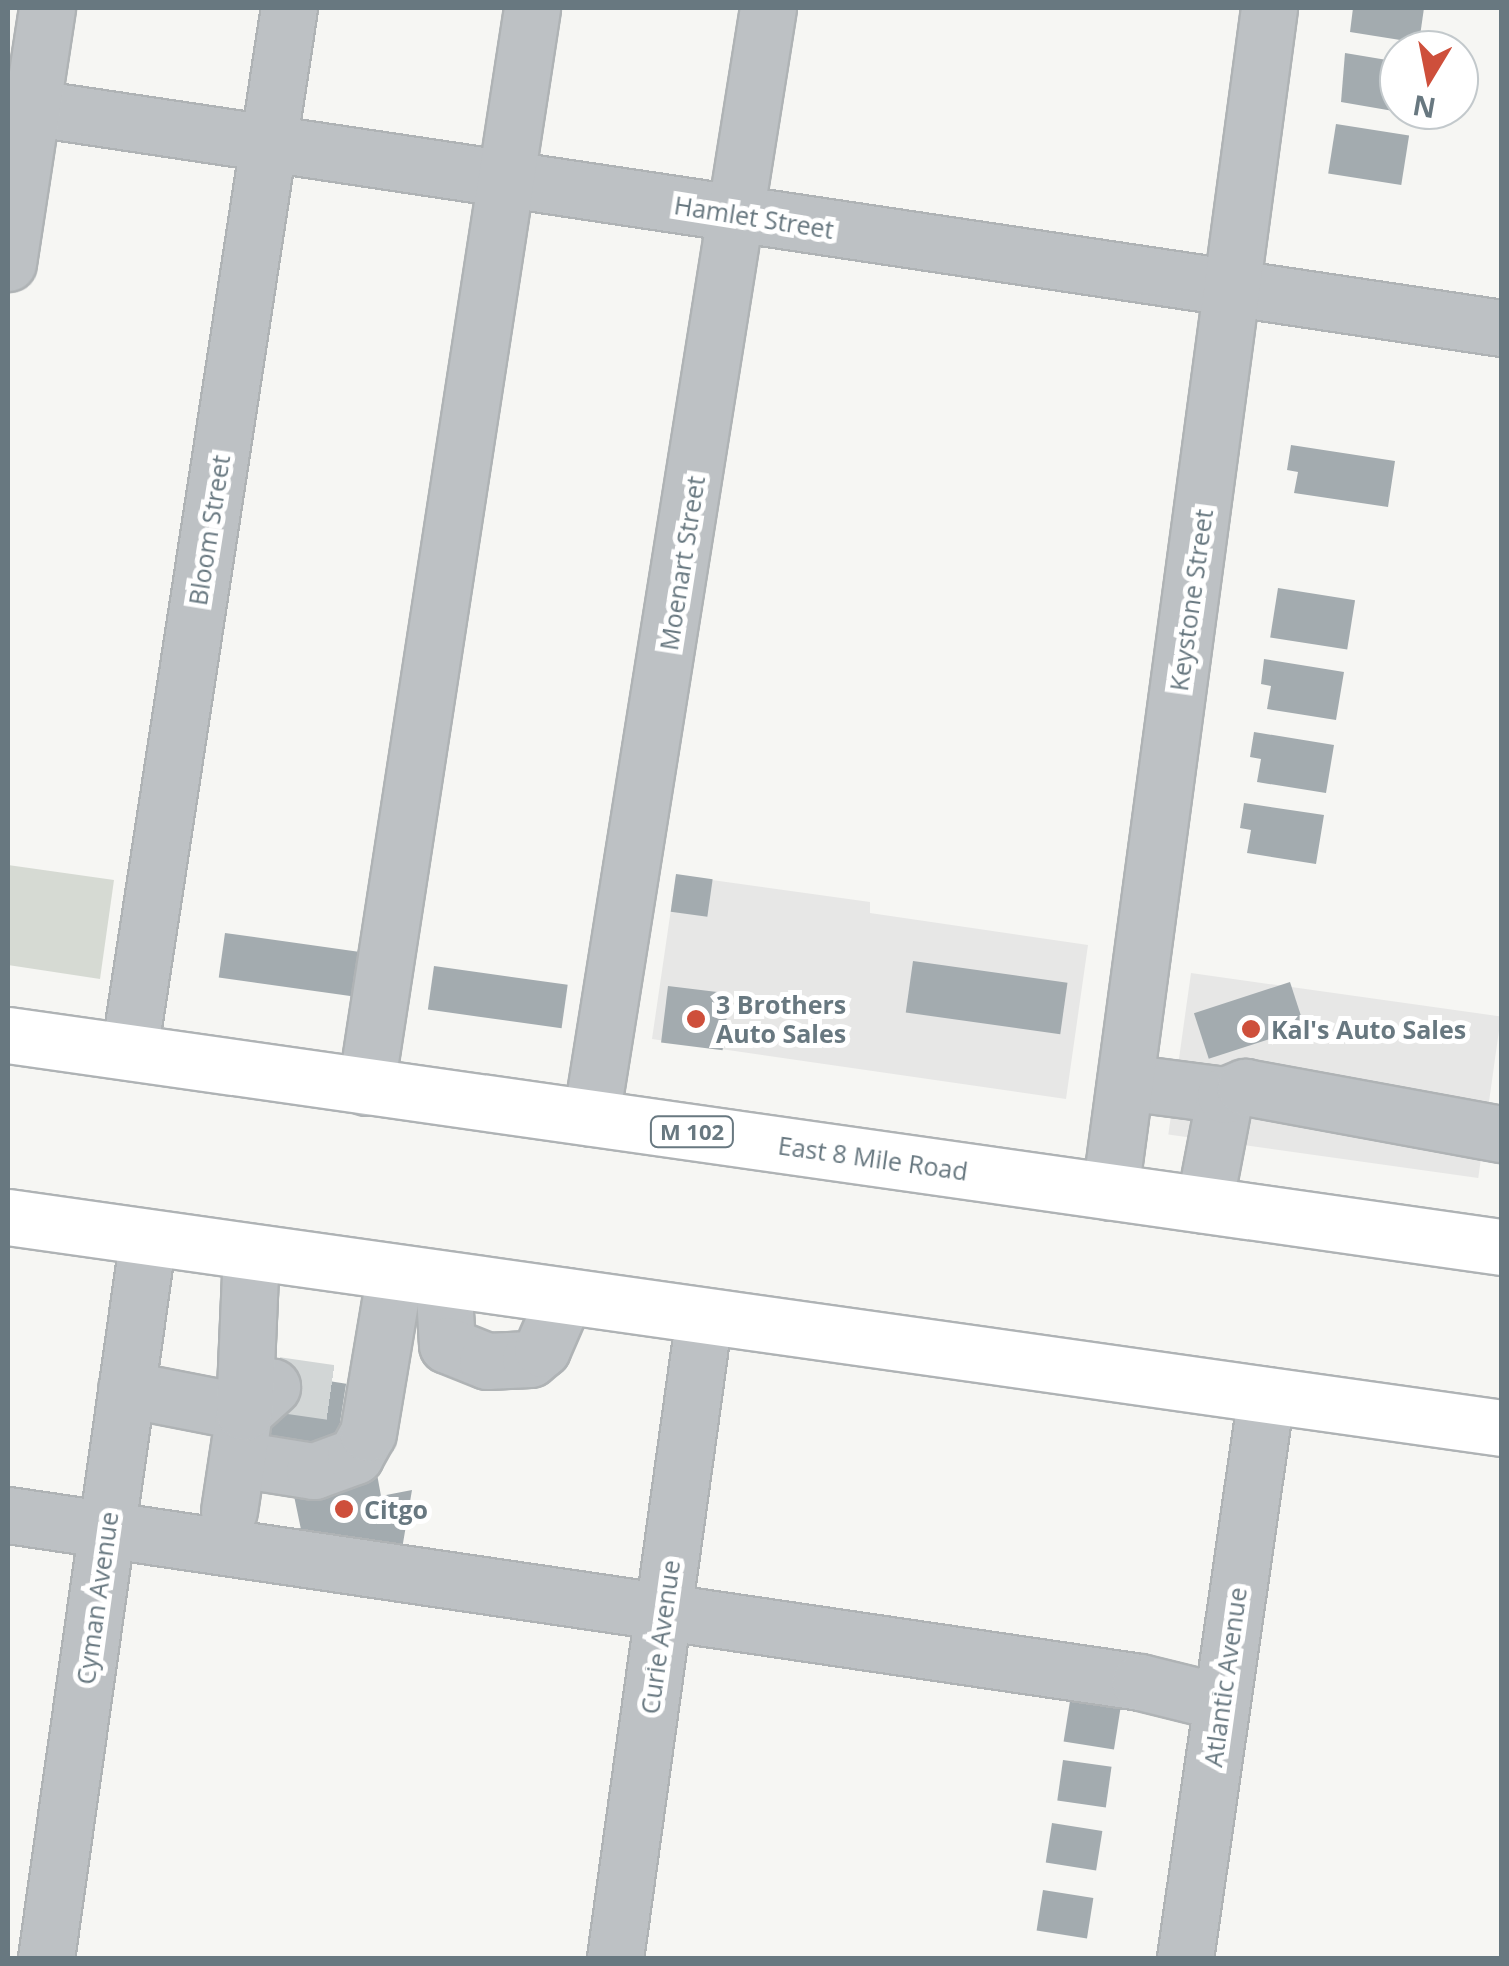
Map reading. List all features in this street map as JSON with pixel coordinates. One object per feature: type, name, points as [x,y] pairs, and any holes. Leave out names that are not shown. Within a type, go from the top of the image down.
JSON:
[{"type":"highway","name":"East 8 Mile Road","points":[[8,1035],[1502,1247]]},
{"type":"highway","points":[[8,1218],[1502,1428]]},
{"type":"street","points":[[8,262],[20,106],[47,8]]},
{"type":"street","name":"Bloom Street","points":[[129,1052],[288,8]]},
{"type":"street","points":[[366,1087],[532,8]]},
{"type":"street","name":"Moenart Street","points":[[591,1118],[739,214],[768,8]]},
{"type":"street","name":"Keystone Street","points":[[1110,1192],[1269,8]]},
{"type":"street","name":"Hamlet Street","points":[[20,106],[1502,328]]},
{"type":"street","points":[[1125,1082],[1226,1095],[1246,1087],[1502,1134]]},
{"type":"street","points":[[1204,1205],[1211,1141],[1226,1095]]},
{"type":"street","name":"Cyman Avenue","points":[[46,1958],[148,1237]]},
{"type":"street","points":[[251,1252],[252,1436]]},
{"type":"street","points":[[126,1389],[252,1436],[314,1471],[355,1456],[351,1419],[419,1276]]},
{"type":"street","points":[[419,1276],[447,1344],[487,1361],[530,1358],[542,1350],[565,1296]]},
{"type":"street","name":"Curie Avenue","points":[[614,1958],[704,1316]]},
{"type":"street","name":"Atlantic Avenue","points":[[1185,1958],[1266,1395]]},
{"type":"street","points":[[8,1515],[1140,1682],[1222,1702]]},
{"type":"shaded area","points":[[8,865],[114,880],[100,979],[8,965]]},
{"type":"shaded area","points":[[676,875],[870,902],[870,913],[1088,945],[1066,1099],[652,1039]]},
{"type":"shaded area","points":[[1191,973],[1501,1017],[1478,1178],[1168,1134]]},
{"type":"building","points":[[1353,8],[1424,8],[1421,30],[1379,30],[1379,37],[1350,32]]},
{"type":"building","points":[[1345,53],[1379,59],[1379,109],[1341,102]]},
{"type":"building","points":[[1336,124],[1409,136],[1401,185],[1328,173]]},
{"type":"building","points":[[1291,445],[1395,461],[1388,507],[1294,493],[1298,472],[1287,470]]},
{"type":"building","points":[[1278,588],[1355,600],[1347,650],[1270,637]]},
{"type":"building","points":[[1264,659],[1344,672],[1336,720],[1267,709],[1271,686],[1261,684]]},
{"type":"building","points":[[1254,732],[1334,745],[1326,793],[1257,782],[1261,759],[1250,757]]},
{"type":"building","points":[[1244,803],[1324,815],[1316,864],[1247,853],[1251,830],[1240,828]]},
{"type":"building","points":[[676,874],[713,879],[707,917],[671,912]]},
{"type":"building","points":[[225,933],[364,952],[357,997],[219,978]]},
{"type":"building","points":[[913,961],[1067,983],[1060,1034],[906,1012]]},
{"type":"building","points":[[434,966],[568,985],[562,1028],[428,1010]]},
{"type":"building","points":[[1290,982],[1305,1028],[1209,1059],[1194,1013]]},
{"type":"building","points":[[668,986],[730,994],[723,1050],[661,1043]]},
{"type":"building","points":[[278,1373],[346,1384],[333,1464],[265,1453]]},
{"type":"building","points":[[377,1474],[381,1496],[412,1490],[401,1555],[304,1544],[293,1491]]},
{"type":"building","points":[[1070,1701],[1120,1709],[1114,1749],[1064,1741]]},
{"type":"building","points":[[1063,1760],[1112,1767],[1106,1807],[1057,1801]]},
{"type":"building","points":[[1052,1823],[1102,1831],[1096,1870],[1046,1863]]},
{"type":"building","points":[[1043,1890],[1093,1898],[1087,1938],[1037,1930]]},
{"type":"tunnel","points":[[276,1384],[345,1394]]},
{"type":"place","name":"3 Brothers Auto Sales","points":[[696,1019]]},
{"type":"place","name":"Kal's Auto Sales","points":[[1251,1029]]},
{"type":"place","name":"Citgo","points":[[344,1509]]}]
